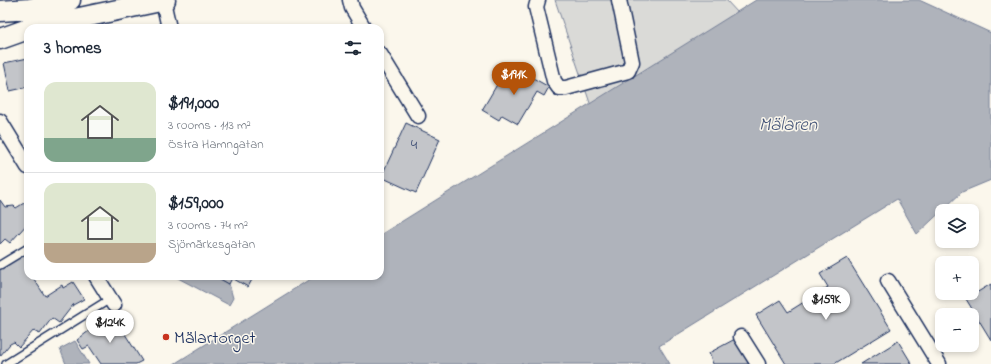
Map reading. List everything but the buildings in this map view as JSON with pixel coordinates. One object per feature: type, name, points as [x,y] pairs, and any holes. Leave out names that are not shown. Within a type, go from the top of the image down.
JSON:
[{"type":"main road","points":[[0,11],[30,9],[70,0]]},
{"type":"main road","points":[[51,24],[164,0]]},
{"type":"main road","points":[[0,39],[24,30]]},
{"type":"street","points":[[164,0],[168,24]]},
{"type":"street","points":[[350,0],[352,8],[362,24]]},
{"type":"street","points":[[538,0],[536,8],[554,81],[559,88],[566,88],[628,71],[632,62],[619,0]]},
{"type":"street","points":[[384,61],[418,116]]},
{"type":"street","points":[[0,121],[24,160]]},
{"type":"street","points":[[98,280],[112,302]]},
{"type":"street","points":[[888,281],[939,364]]},
{"type":"street","points":[[741,337],[758,364]]},
{"type":"lane","points":[[0,264],[24,250]]},
{"type":"lane","points":[[6,364],[112,302]]},
{"type":"shaded area","points":[[555,0],[726,0],[739,14],[591,106]]},
{"type":"water","name":"Mälaren","points":[[756,0],[919,0],[991,33],[991,180],[962,192],[949,204],[935,204],[935,217],[917,234],[897,199],[659,346],[670,364],[174,364],[309,280],[384,280],[384,232]]},
{"type":"water","points":[[182,280],[222,280],[229,284],[233,298],[229,305]]},
{"type":"water","points":[[75,341],[89,364],[66,364],[60,349]]},
{"type":"place","name":"Mälartorget","points":[[166,337]]}]
